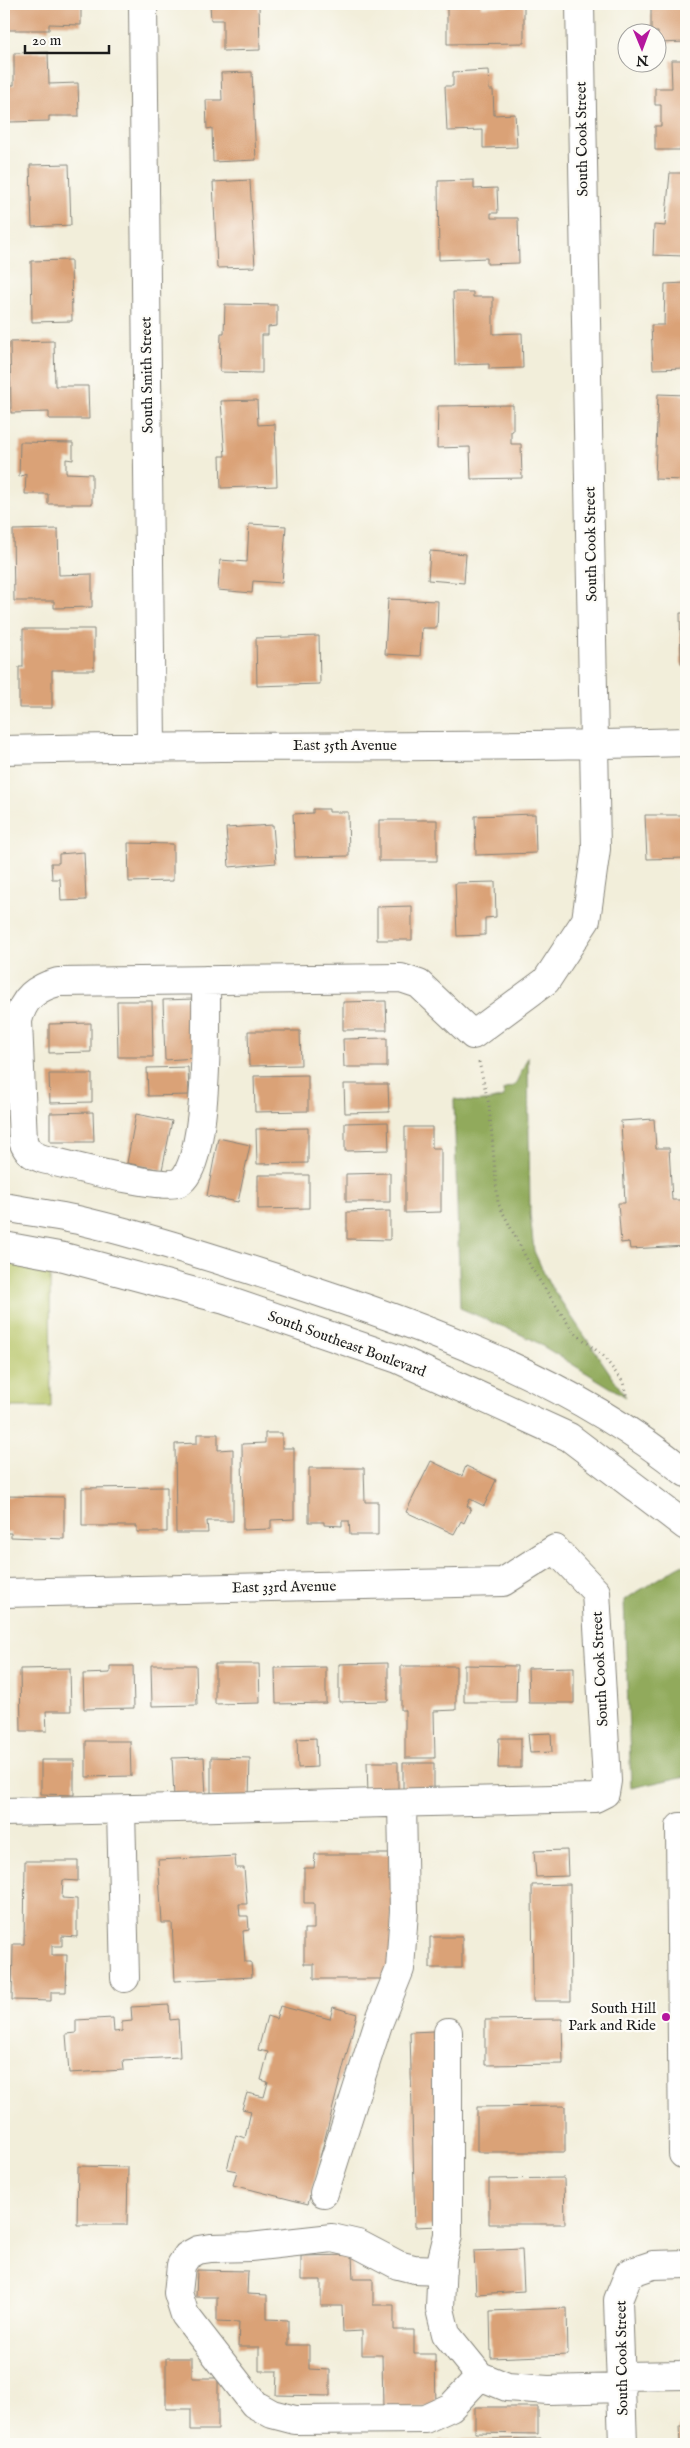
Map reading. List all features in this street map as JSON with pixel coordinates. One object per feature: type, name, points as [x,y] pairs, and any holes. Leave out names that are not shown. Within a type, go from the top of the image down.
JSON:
[{"type":"street","name":"South Smith Street","points":[[143,4],[151,746]]},
{"type":"street","name":"South Cook Street","points":[[473,1035],[546,981],[586,920],[596,848],[580,4]]},
{"type":"street","name":"East 35th Avenue","points":[[4,750],[151,746],[686,742]]},
{"type":"street","points":[[206,980],[204,1098],[191,1167],[186,1177],[179,1183],[157,1184],[43,1159],[33,1156],[26,1150],[23,1141],[18,1021],[21,1007],[30,995],[43,986],[58,982],[206,980],[401,978],[419,984],[473,1035]]},
{"type":"street","points":[[4,1207],[81,1221],[222,1261],[340,1299],[489,1356],[576,1400],[663,1454],[686,1473]]},
{"type":"street","name":"South Southeast Boulevard","points":[[4,1246],[64,1257],[225,1300],[398,1359],[569,1437],[686,1526]]},
{"type":"street","name":"South Cook Street","points":[[402,1803],[595,1798],[605,1793],[607,1781],[596,1592],[554,1549]]},
{"type":"street","name":"East 33rd Avenue","points":[[4,1593],[502,1582],[554,1549]]},
{"type":"street","points":[[4,1812],[402,1803],[404,1911],[400,1969],[378,2024],[324,2193]]},
{"type":"street","points":[[121,1810],[126,1978]]},
{"type":"street","points":[[686,1827],[680,1827],[683,2154],[686,2154]]},
{"type":"street","points":[[448,2032],[448,2235],[442,2270],[440,2309],[446,2334],[480,2376],[507,2386],[548,2390],[686,2375]]},
{"type":"street","points":[[442,2270],[414,2269],[398,2265],[358,2244],[332,2238],[250,2247],[211,2248],[198,2250],[187,2256],[181,2265],[178,2293],[184,2315],[254,2404],[272,2414],[295,2420],[425,2419],[451,2407],[480,2376]]},
{"type":"street","name":"South Cook Street","points":[[623,2444],[618,2300],[629,2273],[653,2264],[686,2264]]},
{"type":"path","points":[[473,1035],[489,1105],[498,1203],[532,1269],[573,1331],[603,1356],[623,1382],[637,1438]]},
{"type":"green space","points":[[528,1057],[530,1214],[534,1251],[548,1282],[626,1397],[531,1339],[460,1308],[454,1099],[479,1101],[504,1097],[503,1090],[515,1085]]},
{"type":"green space","points":[[4,1262],[50,1271],[51,1407],[4,1407]]},
{"type":"green space","points":[[683,1564],[686,1567],[686,1776],[631,1788],[624,1600]]},
{"type":"building","points":[[7,4],[81,4],[81,25],[49,24],[49,30],[7,30]]},
{"type":"building","points":[[210,4],[259,4],[260,50],[223,51],[223,20],[211,20]]},
{"type":"building","points":[[447,4],[481,4],[481,7],[524,6],[524,43],[447,44]]},
{"type":"building","points":[[651,4],[686,4],[686,42],[668,43],[668,22],[651,22]]},
{"type":"building","points":[[48,52],[49,84],[78,83],[79,116],[49,116],[49,121],[9,122],[8,85],[14,85],[14,53]]},
{"type":"building","points":[[671,60],[686,60],[686,150],[655,150],[655,126],[661,126],[661,105],[655,105],[655,88],[672,88]]},
{"type":"building","points":[[488,70],[489,90],[493,90],[494,115],[515,114],[517,147],[483,148],[483,130],[447,131],[445,86],[453,86],[453,72]]},
{"type":"building","points":[[252,72],[256,160],[213,162],[212,128],[207,129],[206,100],[222,100],[221,73]]},
{"type":"building","points":[[69,164],[71,225],[32,227],[30,165]]},
{"type":"building","points":[[670,173],[686,173],[685,256],[653,255],[654,225],[665,226]]},
{"type":"building","points":[[250,180],[255,267],[217,268],[213,182]]},
{"type":"building","points":[[474,180],[474,189],[497,188],[498,213],[491,213],[491,218],[518,218],[519,263],[487,264],[487,258],[439,260],[438,181]]},
{"type":"building","points":[[71,260],[72,321],[32,322],[31,261]]},
{"type":"building","points":[[686,283],[686,368],[653,369],[651,325],[664,325],[665,284]]},
{"type":"building","points":[[453,292],[473,292],[473,297],[493,297],[493,334],[522,333],[523,368],[489,369],[489,364],[455,365]]},
{"type":"building","points":[[225,304],[277,305],[277,326],[268,327],[268,335],[262,335],[262,373],[220,372],[221,333],[224,333]]},
{"type":"building","points":[[54,341],[55,386],[88,386],[89,419],[49,419],[49,412],[11,413],[10,342]]},
{"type":"building","points":[[658,394],[686,395],[686,480],[655,479]]},
{"type":"building","points":[[257,400],[258,425],[275,424],[277,486],[221,488],[220,456],[225,456],[221,401]]},
{"type":"building","points":[[513,405],[511,444],[521,444],[522,478],[471,479],[470,447],[437,448],[438,406]]},
{"type":"building","points":[[20,442],[73,443],[73,460],[66,459],[66,473],[92,474],[92,504],[48,504],[48,494],[25,494],[26,474],[19,477]]},
{"type":"building","points":[[249,524],[286,526],[282,583],[253,581],[252,593],[218,590],[220,560],[247,562]]},
{"type":"building","points":[[58,529],[59,575],[92,574],[92,607],[54,608],[54,601],[14,601],[13,530]]},
{"type":"building","points":[[430,551],[466,554],[464,583],[428,580]]},
{"type":"building","points":[[388,599],[438,601],[437,628],[422,628],[420,656],[385,654]]},
{"type":"building","points":[[680,613],[686,613],[686,670],[681,663]]},
{"type":"building","points":[[23,629],[94,629],[94,670],[52,670],[52,708],[19,708],[19,667],[23,667]]},
{"type":"building","points":[[319,636],[320,684],[257,686],[256,638]]},
{"type":"building","points":[[313,809],[329,809],[329,812],[348,812],[349,856],[295,857],[293,814],[313,813]]},
{"type":"building","points":[[535,814],[536,853],[476,855],[475,816]]},
{"type":"building","points":[[645,815],[686,815],[686,858],[647,859]]},
{"type":"building","points":[[379,820],[437,820],[437,861],[379,861]]},
{"type":"building","points":[[273,825],[276,863],[229,867],[226,828]]},
{"type":"building","points":[[128,843],[173,844],[173,881],[129,882]]},
{"type":"building","points":[[84,852],[86,900],[61,901],[60,879],[52,879],[51,863],[59,863],[59,854]]},
{"type":"building","points":[[495,882],[496,917],[485,918],[485,935],[457,936],[455,883]]},
{"type":"building","points":[[412,906],[412,940],[377,940],[377,907]]},
{"type":"building","points":[[194,999],[196,1058],[165,1060],[163,1000]]},
{"type":"building","points":[[117,1001],[152,1001],[153,1057],[118,1057]]},
{"type":"building","points":[[386,1001],[387,1030],[343,1030],[343,1002]]},
{"type":"building","points":[[91,1023],[91,1052],[49,1053],[49,1024]]},
{"type":"building","points":[[248,1031],[300,1031],[301,1065],[249,1066]]},
{"type":"building","points":[[387,1038],[387,1067],[344,1067],[343,1039]]},
{"type":"building","points":[[4,1067],[14,1067],[15,1101],[4,1101]]},
{"type":"building","points":[[188,1067],[189,1095],[148,1096],[147,1068]]},
{"type":"building","points":[[49,1074],[92,1074],[92,1102],[50,1103]]},
{"type":"building","points":[[308,1075],[308,1111],[255,1112],[254,1076]]},
{"type":"building","points":[[344,1084],[388,1084],[389,1112],[345,1113]]},
{"type":"building","points":[[93,1112],[94,1142],[50,1142],[50,1113]]},
{"type":"building","points":[[136,1114],[172,1121],[162,1170],[127,1163]]},
{"type":"building","points":[[654,1119],[656,1148],[669,1148],[672,1200],[686,1200],[686,1246],[630,1249],[629,1242],[621,1243],[618,1203],[625,1203],[621,1121]]},
{"type":"building","points":[[388,1122],[389,1150],[345,1151],[345,1123]]},
{"type":"building","points":[[405,1127],[432,1127],[432,1148],[441,1148],[441,1212],[405,1213]]},
{"type":"building","points":[[308,1128],[308,1163],[257,1164],[256,1129]]},
{"type":"building","points":[[218,1138],[250,1145],[238,1202],[207,1196]]},
{"type":"building","points":[[390,1173],[390,1202],[346,1202],[346,1174]]},
{"type":"building","points":[[258,1175],[309,1175],[309,1208],[258,1209]]},
{"type":"building","points":[[390,1211],[390,1240],[347,1239],[347,1212]]},
{"type":"building","points":[[265,1433],[282,1433],[282,1448],[294,1448],[294,1519],[271,1520],[271,1529],[243,1530],[242,1444],[265,1443]]},
{"type":"building","points":[[197,1434],[218,1434],[218,1450],[233,1449],[233,1521],[207,1521],[208,1533],[176,1533],[175,1444],[197,1443]]},
{"type":"building","points":[[431,1461],[462,1476],[466,1466],[496,1480],[484,1506],[470,1499],[467,1506],[471,1508],[464,1523],[461,1521],[454,1534],[406,1512]]},
{"type":"building","points":[[309,1468],[364,1468],[365,1502],[378,1502],[378,1535],[350,1535],[349,1521],[342,1521],[342,1526],[324,1525],[324,1522],[309,1522]]},
{"type":"building","points":[[167,1487],[167,1532],[137,1532],[137,1526],[82,1526],[82,1488]]},
{"type":"building","points":[[4,1496],[64,1497],[64,1539],[11,1537],[11,1533],[4,1533]]},
{"type":"building","points":[[388,1663],[388,1701],[339,1702],[339,1664]]},
{"type":"building","points":[[215,1664],[259,1664],[260,1703],[215,1704]]},
{"type":"building","points":[[151,1665],[196,1665],[197,1705],[152,1706]]},
{"type":"building","points":[[464,1665],[517,1666],[516,1702],[464,1702]]},
{"type":"building","points":[[110,1666],[133,1666],[134,1708],[84,1709],[83,1674],[110,1673]]},
{"type":"building","points":[[401,1666],[456,1666],[456,1710],[434,1711],[435,1758],[405,1758],[405,1710],[401,1710]]},
{"type":"building","points":[[4,1667],[6,1667],[6,1706],[4,1706]]},
{"type":"building","points":[[326,1667],[326,1703],[276,1704],[275,1668]]},
{"type":"building","points":[[574,1667],[574,1703],[529,1703],[528,1668]]},
{"type":"building","points":[[70,1668],[71,1711],[46,1711],[47,1731],[21,1731],[20,1669]]},
{"type":"building","points":[[551,1733],[552,1752],[530,1753],[528,1734]]},
{"type":"building","points":[[316,1738],[317,1767],[298,1768],[297,1739]]},
{"type":"building","points":[[499,1738],[521,1738],[521,1768],[498,1768]]},
{"type":"building","points":[[86,1741],[130,1741],[131,1776],[86,1777]]},
{"type":"building","points":[[204,1757],[206,1796],[174,1797],[172,1758]]},
{"type":"building","points":[[211,1757],[250,1758],[249,1798],[211,1797]]},
{"type":"building","points":[[41,1760],[74,1760],[74,1795],[41,1794]]},
{"type":"building","points":[[367,1762],[398,1762],[398,1795],[368,1795]]},
{"type":"building","points":[[403,1763],[434,1763],[434,1792],[403,1791]]},
{"type":"building","points":[[567,1850],[568,1876],[536,1877],[534,1851]]},
{"type":"building","points":[[315,1854],[392,1854],[392,1979],[314,1979],[314,1964],[304,1964],[304,1929],[314,1929],[314,1903],[304,1903],[304,1868],[314,1868]]},
{"type":"building","points":[[235,1856],[236,1868],[244,1868],[247,1904],[239,1904],[240,1916],[248,1916],[249,1930],[243,1931],[245,1962],[251,1962],[252,1977],[175,1981],[172,1923],[162,1923],[158,1860]]},
{"type":"building","points":[[25,1861],[78,1861],[78,1881],[63,1880],[62,1898],[77,1899],[77,1937],[62,1936],[62,1946],[52,1946],[52,1955],[67,1955],[66,1992],[51,1992],[51,2001],[12,2000],[13,1944],[24,1944]]},
{"type":"building","points":[[570,1884],[571,2001],[533,2001],[532,1885]]},
{"type":"building","points":[[430,1937],[462,1937],[462,1968],[430,1968]]},
{"type":"building","points":[[169,2005],[170,2020],[178,2019],[180,2057],[123,2060],[124,2070],[69,2073],[66,2034],[76,2033],[76,2020],[113,2018],[114,2032],[122,2031],[122,2022],[132,2021],[131,2007]]},
{"type":"building","points":[[280,2006],[330,2019],[333,2007],[357,2014],[308,2204],[233,2185],[237,2171],[227,2169],[236,2135],[245,2138],[251,2111],[242,2109],[247,2093],[264,2097],[268,2082],[261,2080],[268,2052],[258,2050],[267,2016],[276,2019]]},
{"type":"building","points":[[562,2019],[563,2064],[485,2065],[485,2020]]},
{"type":"building","points":[[435,2031],[439,2226],[415,2227],[410,2032]]},
{"type":"building","points":[[565,2106],[565,2152],[477,2152],[477,2107]]},
{"type":"building","points":[[78,2166],[128,2167],[127,2225],[77,2225]]},
{"type":"building","points":[[564,2178],[565,2224],[489,2224],[489,2179]]},
{"type":"building","points":[[522,2249],[524,2291],[476,2294],[474,2251]]},
{"type":"building","points":[[352,2255],[353,2279],[373,2279],[373,2305],[394,2305],[394,2330],[414,2330],[414,2354],[435,2354],[436,2407],[383,2409],[382,2355],[362,2355],[362,2331],[343,2332],[342,2306],[321,2306],[321,2280],[301,2280],[301,2256]]},
{"type":"building","points":[[197,2270],[248,2271],[247,2294],[267,2295],[267,2319],[288,2320],[288,2345],[309,2345],[309,2369],[330,2370],[330,2396],[276,2395],[277,2371],[259,2371],[259,2347],[238,2347],[239,2322],[217,2321],[217,2297],[196,2297]]},
{"type":"building","points":[[567,2308],[568,2355],[491,2358],[490,2311]]},
{"type":"building","points":[[166,2358],[192,2358],[192,2378],[218,2378],[218,2430],[191,2430],[191,2409],[166,2409]]},
{"type":"building","points":[[475,2407],[538,2407],[538,2434],[475,2433]]},
{"type":"building","points":[[679,2426],[686,2426],[686,2444],[680,2444]]},
{"type":"building","points":[[541,2438],[541,2444],[439,2444],[439,2440]]},
{"type":"place","name":"South Hill Park and Ride","points":[[666,2017]]}]
